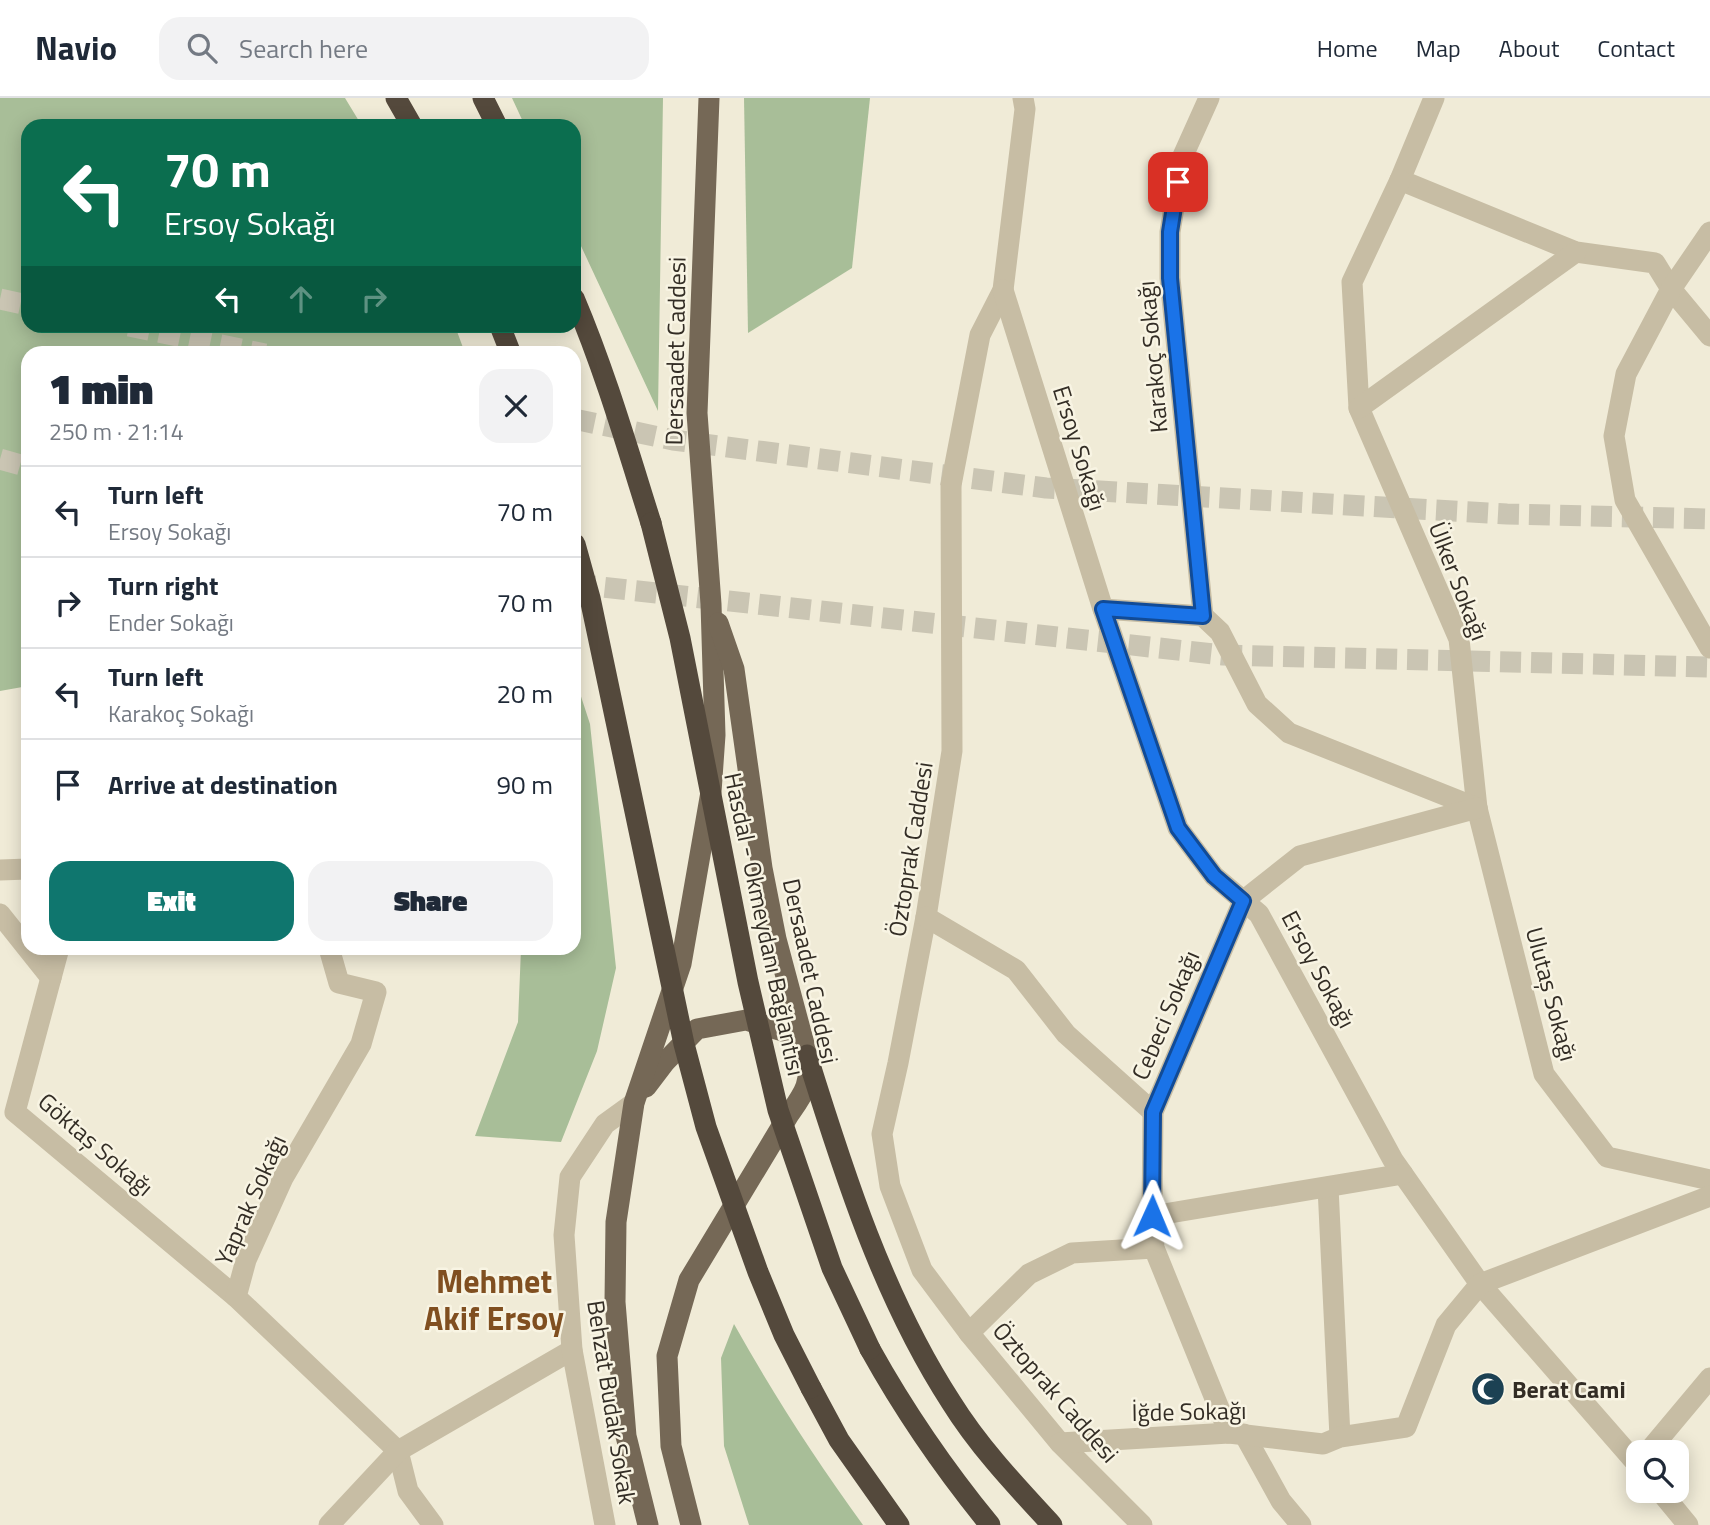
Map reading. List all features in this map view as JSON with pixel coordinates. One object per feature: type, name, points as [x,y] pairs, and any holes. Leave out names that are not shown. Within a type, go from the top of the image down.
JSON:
[{"type":"highway","points":[[396,98],[408,119]]},
{"type":"highway","points":[[483,98],[494,119]]},
{"type":"highway","name":"Hasdal - Okmeydanı Bağlantısı","points":[[581,317],[619,419],[651,523],[680,638],[748,982],[778,1110],[832,1268],[870,1349],[897,1398],[920,1432],[990,1525]]},
{"type":"highway","points":[[581,565],[684,1044],[706,1127],[758,1272],[784,1335],[839,1440],[899,1525]]},
{"type":"highway","points":[[807,1055],[842,1169],[903,1315],[951,1404],[995,1463],[1052,1525]]},
{"type":"main road","name":"Dersaadet Caddesi","points":[[648,1525],[626,1436],[615,1302],[616,1223],[634,1103],[681,964],[711,792],[715,735],[711,604],[697,413],[709,98]]},
{"type":"main road","name":"Dersaadet Caddesi","points":[[691,1525],[671,1446],[667,1356],[689,1280],[804,1093],[810,1074],[776,939],[762,868],[734,668],[711,604]]},
{"type":"main road","points":[[634,1103],[665,1062],[697,1029],[746,1020],[789,1033],[807,1055]]},
{"type":"street","name":"Öztoprak Caddesi","points":[[1023,98],[1025,109],[1003,290],[980,335],[951,485],[952,751],[926,917],[882,1134],[890,1186],[922,1270],[969,1333],[1060,1443],[1142,1525]]},
{"type":"street","name":"Karakoç Sokağı","points":[[1203,616],[1170,278],[1170,232],[1181,158],[1209,98]]},
{"type":"street","name":"Ülker Sokağı","points":[[1434,98],[1401,180],[1352,282],[1359,408],[1459,639],[1477,808]]},
{"type":"street","points":[[1401,180],[1576,252],[1655,263],[1671,289],[1710,336]]},
{"type":"street","points":[[1710,232],[1671,289],[1626,374],[1614,436],[1625,500],[1710,648]]},
{"type":"street","points":[[1359,408],[1576,252]]},
{"type":"street","name":"Ersoy Sokağı","points":[[1003,290],[1103,609],[1178,828],[1214,876],[1259,914],[1393,1160],[1480,1284],[1626,1451]]},
{"type":"street","points":[[1103,609],[1203,616],[1220,632],[1257,704],[1289,733],[1477,808]]},
{"type":"street","points":[[1243,901],[1300,856],[1477,808]]},
{"type":"street","name":"Ulutaş Sokağı","points":[[1477,808],[1544,1074],[1607,1157],[1710,1180]]},
{"type":"street","points":[[0,870],[21,869]]},
{"type":"street","name":"Cebeci Sokağı","points":[[1243,901],[1153,1112],[1154,1248],[1237,1434],[1280,1501],[1301,1525]]},
{"type":"street","points":[[0,914],[21,940]]},
{"type":"street","points":[[926,917],[1016,970],[1066,1034],[1153,1112]]},
{"type":"street","points":[[33,955],[51,978]]},
{"type":"street","name":"Göktaş Sokağı","points":[[57,955],[15,1112],[236,1297]]},
{"type":"street","name":"Yaprak Sokağı","points":[[331,955],[339,983],[376,992],[361,1044],[283,1178],[246,1261],[236,1297],[398,1451]]},
{"type":"street","name":"Behzat Budak Sokak","points":[[605,1525],[572,1350],[564,1235],[570,1177],[605,1124],[634,1103]]},
{"type":"street","points":[[1152,1216],[1403,1174]]},
{"type":"street","points":[[1328,1186],[1340,1437]]},
{"type":"street","points":[[1480,1284],[1710,1196]]},
{"type":"street","points":[[969,1333],[1029,1273],[1072,1253],[1154,1248]]},
{"type":"street","name":"İğde Sokağı","points":[[1060,1443],[1237,1434],[1323,1444],[1340,1437],[1406,1427],[1446,1325],[1480,1284]]},
{"type":"street","points":[[329,1525],[398,1451],[572,1350]]},
{"type":"street","points":[[1658,1440],[1710,1378]]},
{"type":"street","points":[[398,1451],[408,1491],[433,1525]]},
{"type":"street","points":[[1670,1503],[1688,1525]]},
{"type":"green space","points":[[0,98],[345,98],[358,119],[21,119],[21,333],[458,333],[462,346],[21,346],[21,687],[0,691]]},
{"type":"green space","points":[[512,98],[663,98],[658,411],[581,246],[581,119],[522,119]]},
{"type":"green space","points":[[744,98],[870,98],[852,268],[748,333]]},
{"type":"green space","points":[[581,696],[590,724],[616,968],[597,1051],[561,1142],[475,1136],[518,1022],[521,955],[581,955]]},
{"type":"green space","points":[[734,1324],[828,1476],[863,1525],[749,1525],[724,1446],[721,1358]]},
{"type":"tunnel","points":[[0,299],[21,304]]},
{"type":"tunnel","points":[[163,333],[226,346]]},
{"type":"tunnel","points":[[581,420],[673,440],[1046,488],[1507,514],[1710,519]]},
{"type":"tunnel","points":[[0,459],[21,465]]},
{"type":"tunnel","points":[[581,585],[1223,655],[1710,667]]},
{"type":"place","name":"Berat Cami","points":[[1488,1389]]},
{"type":"district","name":"Mehmet Akif Ersoy","points":[[494,1300]]},
{"type":"route","points":[[1152,1216],[1153,1112],[1243,901],[1214,876],[1178,828],[1103,609],[1203,616],[1170,278],[1170,232],[1178,182]]}]
